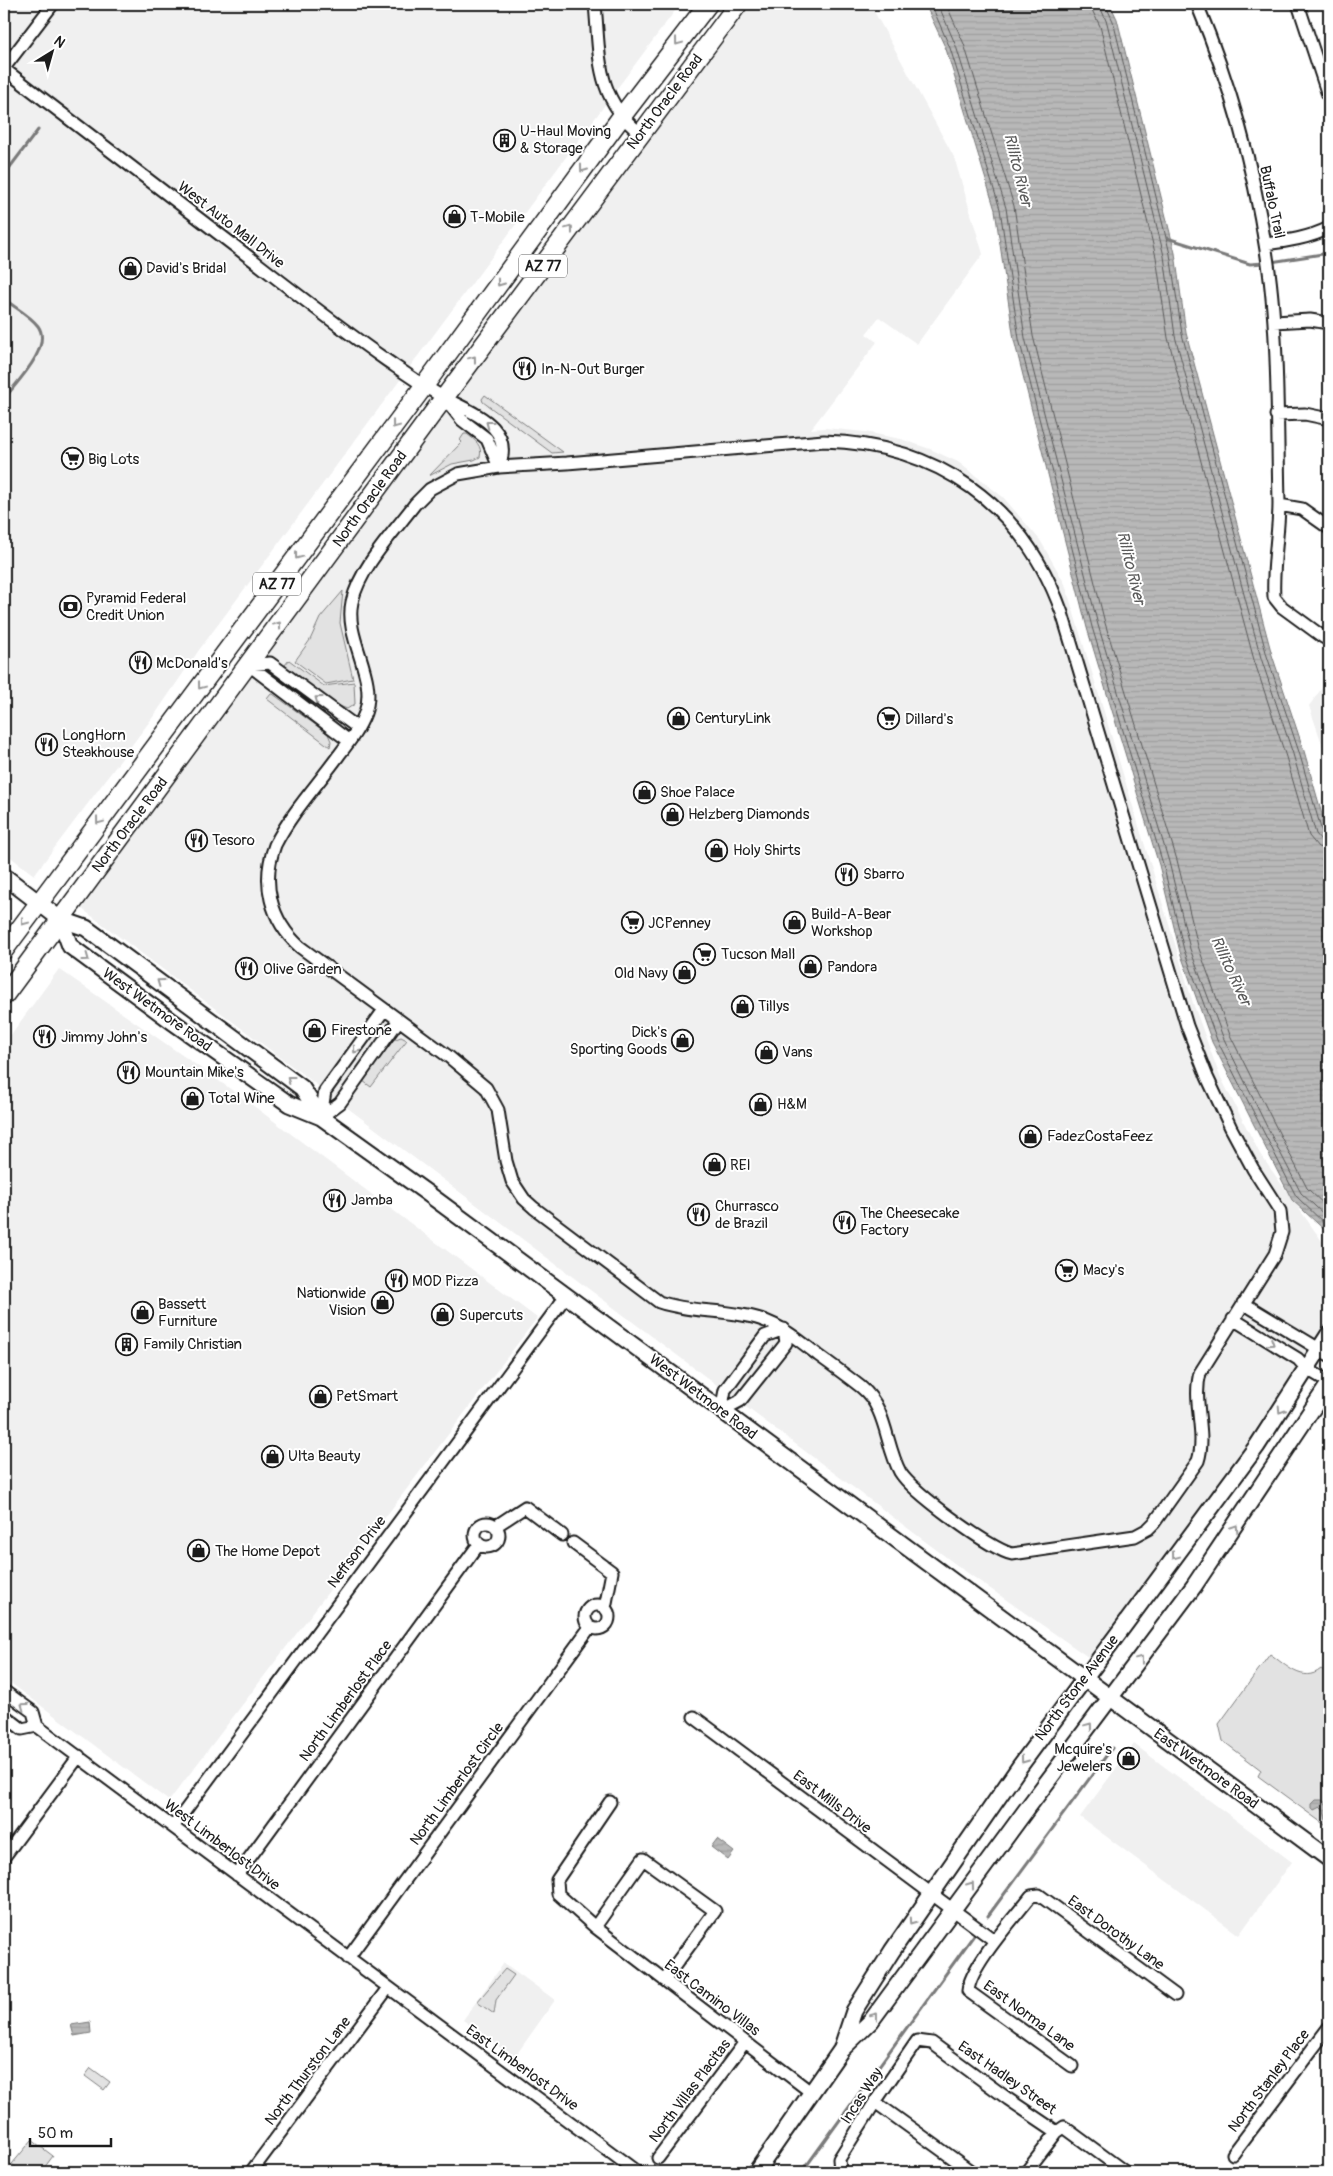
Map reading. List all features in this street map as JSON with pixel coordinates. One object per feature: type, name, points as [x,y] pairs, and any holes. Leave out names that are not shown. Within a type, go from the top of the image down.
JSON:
[{"type":"highway","name":"North Oracle Road","points":[[4,950],[424,386],[622,116],[708,4]]},
{"type":"highway","name":"North Oracle Road","points":[[4,996],[733,8]]},
{"type":"main road","name":"West Wetmore Road","points":[[4,876],[60,919],[86,928],[302,1088],[321,1117]]},
{"type":"main road","name":"West Wetmore Road","points":[[60,919],[70,946],[289,1104],[321,1117],[1084,1678]]},
{"type":"main road","name":"North Stone Avenue","points":[[841,2050],[854,2011],[892,1951],[1020,1766],[1226,1489],[1307,1369],[1325,1352],[1329,1334]]},
{"type":"main road","name":"North Stone Avenue","points":[[756,2172],[841,2050],[871,2021],[1226,1542],[1329,1383]]},
{"type":"main road","name":"East Wetmore Road","points":[[1084,1678],[1329,1860]]},
{"type":"street","points":[[4,68],[53,4]]},
{"type":"street","points":[[595,4],[601,71],[605,89],[622,116],[641,134]]},
{"type":"street","name":"Buffalo Trail","points":[[1197,4],[1214,44],[1239,124],[1266,247],[1274,322],[1279,505],[1274,597],[1282,607],[1329,640]]},
{"type":"street","points":[[1298,4],[1329,98]]},
{"type":"street","name":"West Auto Mall Drive","points":[[4,68],[356,339],[424,386],[470,410],[496,429],[503,446],[499,467]]},
{"type":"street","points":[[1266,247],[1317,234],[1329,228]]},
{"type":"street","points":[[1274,322],[1310,320],[1329,323]]},
{"type":"street","points":[[1276,415],[1305,414],[1329,419]]},
{"type":"street","points":[[852,442],[904,454],[955,475],[979,493],[1009,521],[1037,558],[1056,595],[1171,975],[1207,1078],[1244,1152],[1280,1211],[1282,1232],[1280,1244],[1204,1364],[1198,1382],[1201,1449],[1198,1461],[1148,1529],[1134,1536],[1020,1553],[1005,1552],[991,1545],[909,1484],[897,1464],[881,1414],[867,1392],[784,1330],[761,1319],[735,1313],[675,1307],[660,1302],[534,1208],[524,1199],[512,1181],[506,1161],[500,1117],[490,1095],[474,1077],[291,939],[284,931],[276,915],[269,890],[268,870],[278,839],[350,741],[358,728],[368,698],[366,677],[353,628],[352,610],[352,602],[362,575],[415,504],[430,489],[458,474],[499,467],[567,464],[796,443],[852,442]]},
{"type":"street","points":[[1279,505],[1302,509],[1329,528]]},
{"type":"street","points":[[249,665],[270,663],[358,728]]},
{"type":"street","points":[[249,665],[350,741]]},
{"type":"street","points":[[321,1117],[325,1091],[384,1010]]},
{"type":"street","points":[[321,1117],[340,1103],[399,1020]]},
{"type":"street","name":"Neffson Drive","points":[[173,1827],[566,1296]]},
{"type":"street","points":[[1243,1303],[1325,1352]]},
{"type":"street","points":[[1233,1319],[1298,1359],[1307,1369],[1329,1383]]},
{"type":"street","points":[[721,1411],[740,1401],[786,1343],[784,1330]]},
{"type":"street","points":[[721,1411],[725,1390],[765,1336],[784,1330]]},
{"type":"street","points":[[496,1526],[499,1538],[494,1544],[486,1547],[479,1544],[475,1537],[478,1526],[485,1523],[496,1526],[525,1507],[562,1535]]},
{"type":"street","points":[[573,1543],[612,1572],[606,1608]]},
{"type":"street","name":"North Limberlost Place","points":[[237,1875],[479,1544]]},
{"type":"street","name":"North Limberlost Circle","points":[[598,1605],[606,1608],[608,1619],[604,1626],[590,1627],[585,1616],[588,1609],[598,1605]]},
{"type":"street","name":"North Limberlost Circle","points":[[348,1958],[590,1627]]},
{"type":"street","name":"West Limberlost Drive","points":[[4,1691],[33,1712],[37,1726],[388,1988]]},
{"type":"street","name":"West Limberlost Drive","points":[[4,1715],[22,1729],[37,1726]]},
{"type":"street","name":"East Mills Drive","points":[[694,1717],[995,1941]]},
{"type":"street","points":[[4,1857],[79,1756]]},
{"type":"street","name":"East Camino Villas","points":[[610,1802],[557,1880],[558,1894],[595,1927],[812,2092]]},
{"type":"street","points":[[595,1927],[643,1859],[715,1910],[664,1980]]},
{"type":"street","name":"East Dorothy Lane","points":[[995,1941],[1031,1896],[1039,1895],[1175,1995]]},
{"type":"street","name":"East Norma Lane","points":[[995,1941],[968,1982],[968,1991],[1072,2066]]},
{"type":"street","name":"North Thurston Lane","points":[[252,2172],[388,1988]]},
{"type":"street","name":"East Limberlost Drive","points":[[388,1988],[638,2172]]},
{"type":"street","name":"North Stanley Place","points":[[1234,2154],[1329,2027]]},
{"type":"street","name":"North Villas Placitas","points":[[658,2158],[745,2042]]},
{"type":"street","name":"Incas Way","points":[[841,2172],[839,2159],[875,2102],[917,2042]]},
{"type":"street","name":"East Hadley Street","points":[[917,2042],[932,2043],[1008,2099],[1057,2132],[1064,2127],[1125,2172]]},
{"type":"street","points":[[875,2102],[972,2172]]},
{"type":"street","points":[[1026,2172],[1057,2132]]},
{"type":"shaded area","points":[[4,4],[680,4],[199,650],[156,713],[34,875],[4,852]]},
{"type":"shaded area","points":[[748,4],[870,4],[954,157],[983,254],[917,344],[879,317],[866,334],[877,342],[811,429],[825,428],[865,432],[901,439],[930,449],[958,462],[1003,497],[1040,540],[1065,584],[1193,1003],[1219,1074],[1260,1154],[1329,1251],[1329,1317],[1278,1402],[1237,1462],[1088,1657],[962,1569],[81,908]]},
{"type":"shaded area","points":[[485,395],[563,452],[552,453],[483,402],[482,399]]},
{"type":"shaded area","points":[[464,434],[467,434],[478,444],[481,453],[480,457],[452,464],[429,476],[462,442],[460,440]]},
{"type":"shaded area","points":[[343,591],[340,623],[353,679],[326,684],[295,661],[310,640],[320,618]]},
{"type":"shaded area","points":[[289,660],[324,686],[354,682],[355,704],[347,709],[337,705],[286,667],[285,665]]},
{"type":"shaded area","points":[[1329,678],[1329,764],[1309,706]]},
{"type":"shaded area","points":[[271,694],[328,734],[331,741],[330,747],[267,699]]},
{"type":"shaded area","points":[[59,969],[239,1095],[537,1318],[169,1801],[4,1678],[4,1044]]},
{"type":"shaded area","points":[[401,1037],[407,1040],[371,1087],[363,1081],[393,1040]]},
{"type":"shaded area","points":[[1270,1654],[1288,1668],[1301,1674],[1308,1675],[1321,1669],[1329,1674],[1329,1828],[1258,1776],[1261,1770],[1223,1741],[1219,1724]]},
{"type":"shaded area","points":[[1134,1744],[1292,1862],[1239,1935],[1080,1817]]},
{"type":"shaded area","points":[[504,1963],[555,2000],[514,2058],[463,2020]]},
{"type":"shaded area","points":[[505,1969],[514,1975],[496,2000],[494,2014],[477,2002]]},
{"type":"shaded area","points":[[91,2068],[110,2082],[104,2090],[85,2076]]},
{"type":"shaded area","points":[[32,2140],[53,2156],[41,2172],[22,2172],[12,2164]]},
{"type":"water","name":"Rillito River","points":[[925,4],[1110,4],[1117,19],[1175,253],[1186,333],[1272,655],[1304,751],[1329,839],[1329,1234],[1292,1200],[1212,1042],[1180,952],[1159,865],[1087,628],[1014,340],[995,210],[946,49]]},
{"type":"water","points":[[1315,1800],[1322,1800],[1329,1806],[1329,1819],[1326,1820],[1324,1811],[1320,1807],[1314,1810],[1311,1808],[1311,1804]]},
{"type":"water","points":[[717,1839],[734,1852],[728,1860],[711,1847]]},
{"type":"water","points":[[90,2022],[91,2033],[74,2036],[71,2025]]},
{"type":"waterway","points":[[4,175],[38,130]]},
{"type":"waterway","points":[[1167,238],[1250,264],[1264,263]]},
{"type":"waterway","points":[[1271,262],[1329,253]]},
{"type":"waterway","points":[[4,299],[31,318],[38,326],[41,335],[41,344],[37,354],[4,399]]},
{"type":"waterway","points":[[988,1916],[1112,1748]]},
{"type":"waterway","points":[[802,2172],[974,1935]]},
{"type":"place","name":"U-Haul Moving & Storage","points":[[504,140]]},
{"type":"place","name":"T-Mobile","points":[[454,217]]},
{"type":"place","name":"David's Bridal","points":[[130,268]]},
{"type":"place","name":"In-N-Out Burger","points":[[525,369]]},
{"type":"place","name":"Big Lots","points":[[72,459]]},
{"type":"place","name":"Pyramid Federal Credit Union","points":[[70,607]]},
{"type":"place","name":"McDonald's","points":[[140,663]]},
{"type":"place","name":"CenturyLink","points":[[679,718]]},
{"type":"place","name":"Dillard's","points":[[889,719]]},
{"type":"place","name":"LongHorn Steakhouse","points":[[46,744]]},
{"type":"place","name":"Shoe Palace","points":[[644,792]]},
{"type":"place","name":"Helzberg Diamonds","points":[[672,814]]},
{"type":"place","name":"Tesoro","points":[[196,840]]},
{"type":"place","name":"Holy Shirts","points":[[717,850]]},
{"type":"place","name":"Sbarro","points":[[847,874]]},
{"type":"place","name":"JCPenney","points":[[632,923]]},
{"type":"place","name":"Build-A-Bear Workshop","points":[[795,923]]},
{"type":"place","name":"Tucson Mall","points":[[705,954]]},
{"type":"place","name":"Pandora","points":[[811,967]]},
{"type":"place","name":"Olive Garden","points":[[247,969]]},
{"type":"place","name":"Old Navy","points":[[684,973]]},
{"type":"place","name":"Tillys","points":[[742,1006]]},
{"type":"place","name":"Firestone","points":[[315,1030]]},
{"type":"place","name":"Jimmy John's","points":[[45,1037]]},
{"type":"place","name":"Dick's Sporting Goods","points":[[683,1041]]},
{"type":"place","name":"Vans","points":[[766,1052]]},
{"type":"place","name":"Mountain Mike's","points":[[129,1072]]},
{"type":"place","name":"Total Wine","points":[[192,1098]]},
{"type":"place","name":"H&M","points":[[761,1104]]},
{"type":"place","name":"FadezCostaFeez","points":[[1031,1136]]},
{"type":"place","name":"REI","points":[[714,1165]]},
{"type":"place","name":"Jamba","points":[[335,1200]]},
{"type":"place","name":"Churrasco de Brazil","points":[[699,1215]]},
{"type":"place","name":"The Cheesecake Factory","points":[[844,1222]]},
{"type":"place","name":"Macy's","points":[[1067,1270]]},
{"type":"place","name":"MOD Pizza","points":[[396,1281]]},
{"type":"place","name":"Nationwide Vision","points":[[382,1302]]},
{"type":"place","name":"Bassett Furniture","points":[[142,1313]]},
{"type":"place","name":"Supercuts","points":[[443,1315]]},
{"type":"place","name":"Family Christian","points":[[127,1344]]},
{"type":"place","name":"PetSmart","points":[[320,1396]]},
{"type":"place","name":"Ulta Beauty","points":[[272,1456]]},
{"type":"place","name":"The Home Depot","points":[[199,1551]]},
{"type":"place","name":"Mcquire's Jewelers","points":[[1128,1758]]}]
